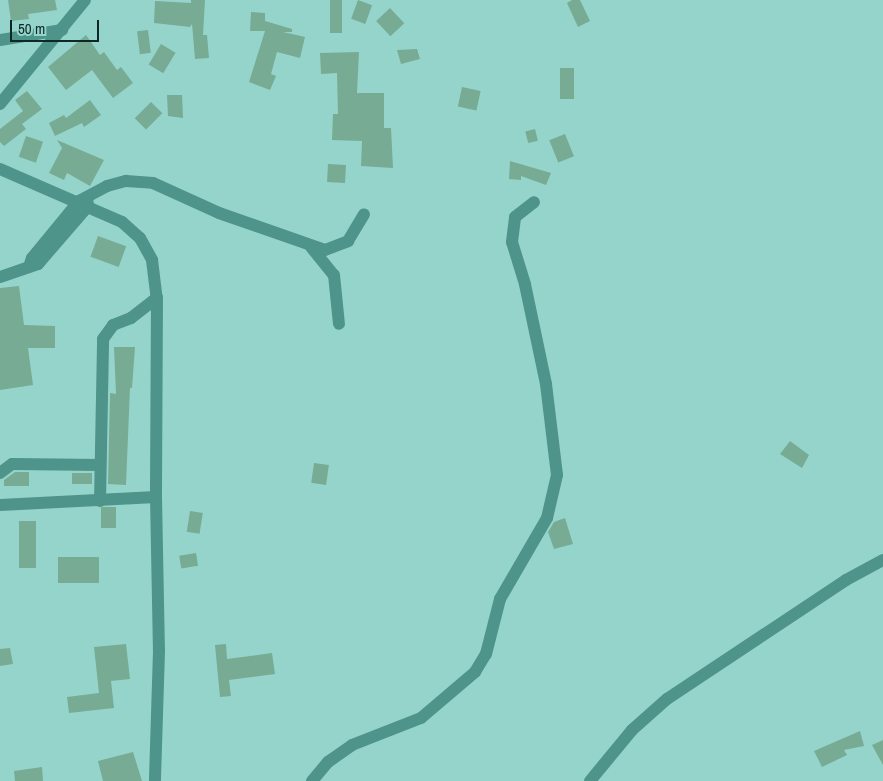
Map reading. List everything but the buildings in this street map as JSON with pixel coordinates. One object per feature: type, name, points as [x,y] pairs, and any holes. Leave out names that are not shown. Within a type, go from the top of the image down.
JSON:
[{"type":"street","points":[[0,104],[85,0]]},
{"type":"street","points":[[0,40],[62,30]]},
{"type":"street","points":[[0,169],[84,202],[122,222],[140,238],[152,260],[157,298],[156,498],[160,651],[159,754],[155,781]]},
{"type":"street","points":[[0,277],[29,267],[32,258],[84,202],[107,186],[126,181],[153,182],[219,213],[311,247],[325,250],[339,247],[348,241],[364,214]]},
{"type":"street","points":[[312,781],[328,762],[352,745],[421,718],[475,672],[486,654],[500,599],[547,518],[558,475],[533,320],[512,242],[515,217],[534,202]]},
{"type":"street","points":[[311,247],[334,275],[339,324]]},
{"type":"street","points":[[100,501],[104,339],[114,325],[131,318],[157,298]]},
{"type":"street","points":[[0,473],[12,464],[100,465]]},
{"type":"street","points":[[0,505],[156,498]]},
{"type":"street","points":[[590,781],[632,730],[667,699],[846,580],[883,560]]}]
